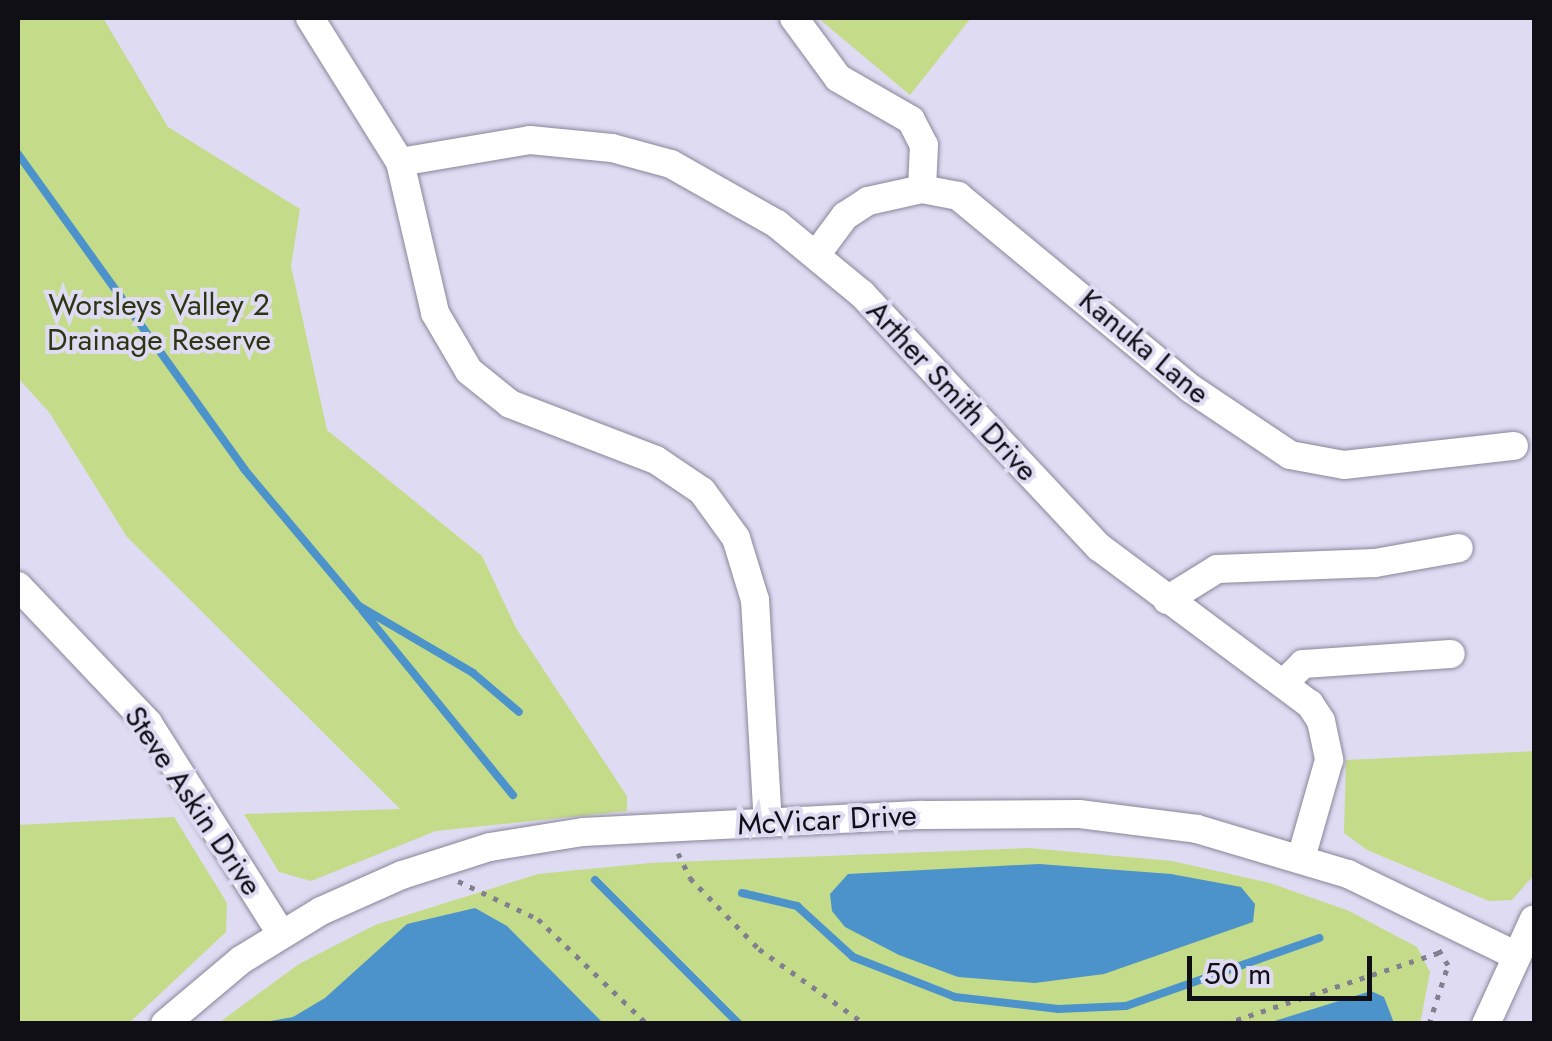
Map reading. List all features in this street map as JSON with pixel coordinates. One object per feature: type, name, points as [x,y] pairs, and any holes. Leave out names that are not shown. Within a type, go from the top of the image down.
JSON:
[{"type":"street","points":[[310,18],[400,162],[434,314],[468,371],[510,404],[656,460],[702,492],[736,538],[755,600],[768,823]]},
{"type":"street","points":[[794,18],[838,78],[911,120],[924,146],[922,189]]},
{"type":"street","name":"Arther Smith Drive","points":[[400,162],[530,140],[642,155],[726,192],[816,254],[862,294],[1099,547],[1167,600],[1286,682],[1321,721],[1329,750],[1301,858]]},
{"type":"street","name":"Kanuka Lane","points":[[816,254],[845,216],[868,201],[922,189],[974,203],[1190,388],[1290,455],[1344,465],[1514,446]]},
{"type":"street","points":[[1167,600],[1217,569],[1374,563],[1459,548]]},
{"type":"street","name":"Steve Askin Drive","points":[[18,586],[27,618],[148,723],[281,933]]},
{"type":"street","points":[[1286,682],[1304,664],[1451,654]]},
{"type":"street","name":"McVicar Drive","points":[[166,1024],[281,933],[402,875],[490,847],[583,832],[1079,814],[1197,829],[1301,858],[1397,894],[1513,954]]},
{"type":"street","points":[[1486,1024],[1513,954],[1534,919]]},
{"type":"path","points":[[668,848],[692,848]]},
{"type":"path","points":[[682,867],[759,950],[865,1024]]},
{"type":"path","points":[[446,879],[472,871]]},
{"type":"path","points":[[466,890],[538,918],[648,1024]]},
{"type":"path","points":[[1429,1024],[1448,964],[1430,937]]},
{"type":"path","points":[[1224,1024],[1441,952]]},
{"type":"green space","name":"Worsleys Valley 2 Drainage Reserve","points":[[18,18],[103,18],[168,127],[300,209],[291,266],[327,430],[482,556],[516,628],[627,796],[627,811],[436,831],[311,881],[279,872],[244,814],[400,809],[127,537],[49,412],[18,378]]},
{"type":"green space","points":[[818,18],[971,18],[910,95]]},
{"type":"green space","points":[[1534,751],[1534,875],[1512,900],[1489,901],[1367,850],[1344,833],[1346,760]]},
{"type":"green space","points":[[174,817],[227,903],[226,932],[129,1023],[18,1023],[18,825]]},
{"type":"green space","points":[[1029,848],[1172,861],[1270,883],[1349,911],[1417,947],[1430,972],[1420,1024],[217,1024],[299,964],[375,925],[538,874],[650,863]]},
{"type":"water","points":[[1039,864],[1171,874],[1241,887],[1255,904],[1253,922],[1104,974],[1035,983],[958,977],[899,955],[845,927],[832,911],[830,894],[848,874]]},
{"type":"water","points":[[475,908],[507,926],[603,1023],[259,1023],[293,1017],[325,998],[407,924]]},
{"type":"water","points":[[1371,991],[1384,997],[1394,1023],[1268,1023]]},
{"type":"waterway","points":[[18,154],[244,469],[359,606],[473,673],[519,712]]},
{"type":"waterway","points":[[362,610],[513,795]]},
{"type":"waterway","points":[[595,880],[739,1024]]},
{"type":"waterway","points":[[742,893],[797,906],[853,957],[955,997],[1058,1009],[1126,1006],[1319,938]]}]
